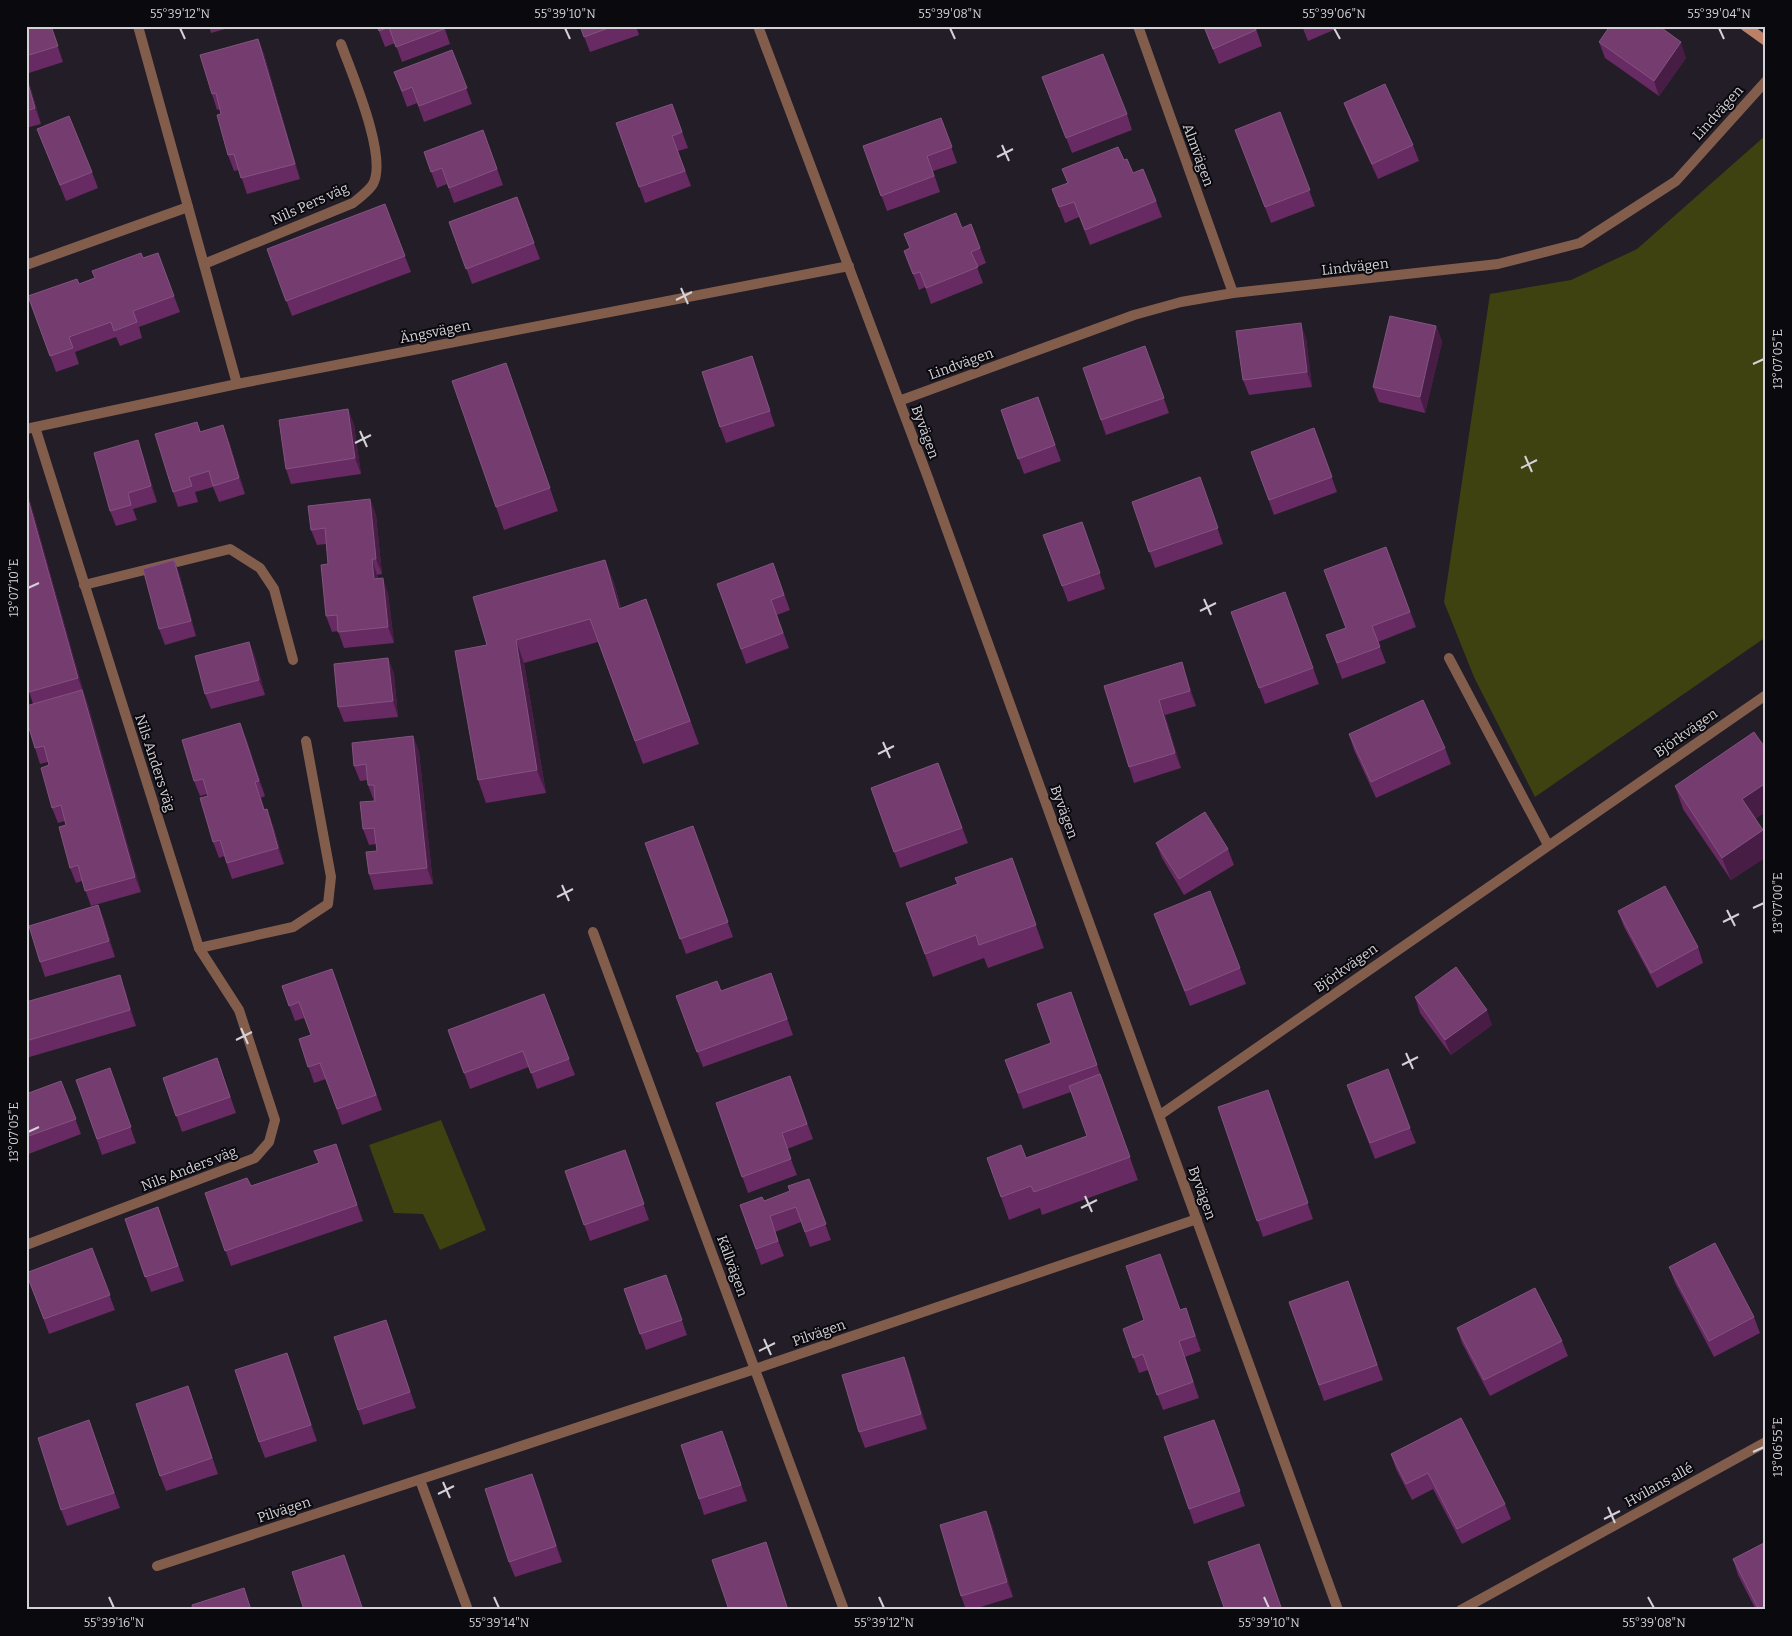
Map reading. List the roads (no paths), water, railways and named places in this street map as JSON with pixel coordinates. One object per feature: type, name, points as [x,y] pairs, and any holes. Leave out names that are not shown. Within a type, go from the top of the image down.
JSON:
[{"type":"main road","points":[[1744,26],[1766,41]]},
{"type":"street","points":[[138,26],[237,384]]},
{"type":"street","name":"Byvägen","points":[[758,26],[899,401],[1160,1115],[1338,1610]]},
{"type":"street","name":"Almvägen","points":[[1138,26],[1233,293]]},
{"type":"street","name":"Nils Pers väg","points":[[204,264],[353,203],[373,185],[378,161],[369,126],[341,44]]},
{"type":"street","name":"Lindvägen","points":[[899,401],[1134,315],[1181,302],[1233,293],[1498,264],[1580,243],[1676,181],[1766,82]]},
{"type":"street","points":[[26,265],[188,207]]},
{"type":"street","name":"Ängsvägen","points":[[31,428],[237,384],[849,266]]},
{"type":"street","name":"Nils Anders väg","points":[[26,1245],[255,1158],[268,1142],[275,1120],[239,1010],[199,948],[84,585],[31,428]]},
{"type":"street","points":[[84,585],[230,549],[260,568],[274,589],[293,660]]},
{"type":"street","points":[[1449,658],[1548,845]]},
{"type":"street","name":"Björkvägen","points":[[1160,1115],[1766,695]]},
{"type":"street","points":[[199,948],[293,927],[328,904],[331,877],[306,741]]},
{"type":"street","name":"Källvägen","points":[[593,932],[844,1610]]},
{"type":"street","name":"Pilvägen","points":[[157,1566],[755,1370],[1197,1219]]},
{"type":"street","name":"Hvilans allé","points":[[1461,1610],[1766,1442]]},
{"type":"street","points":[[420,1480],[468,1610]]}]
